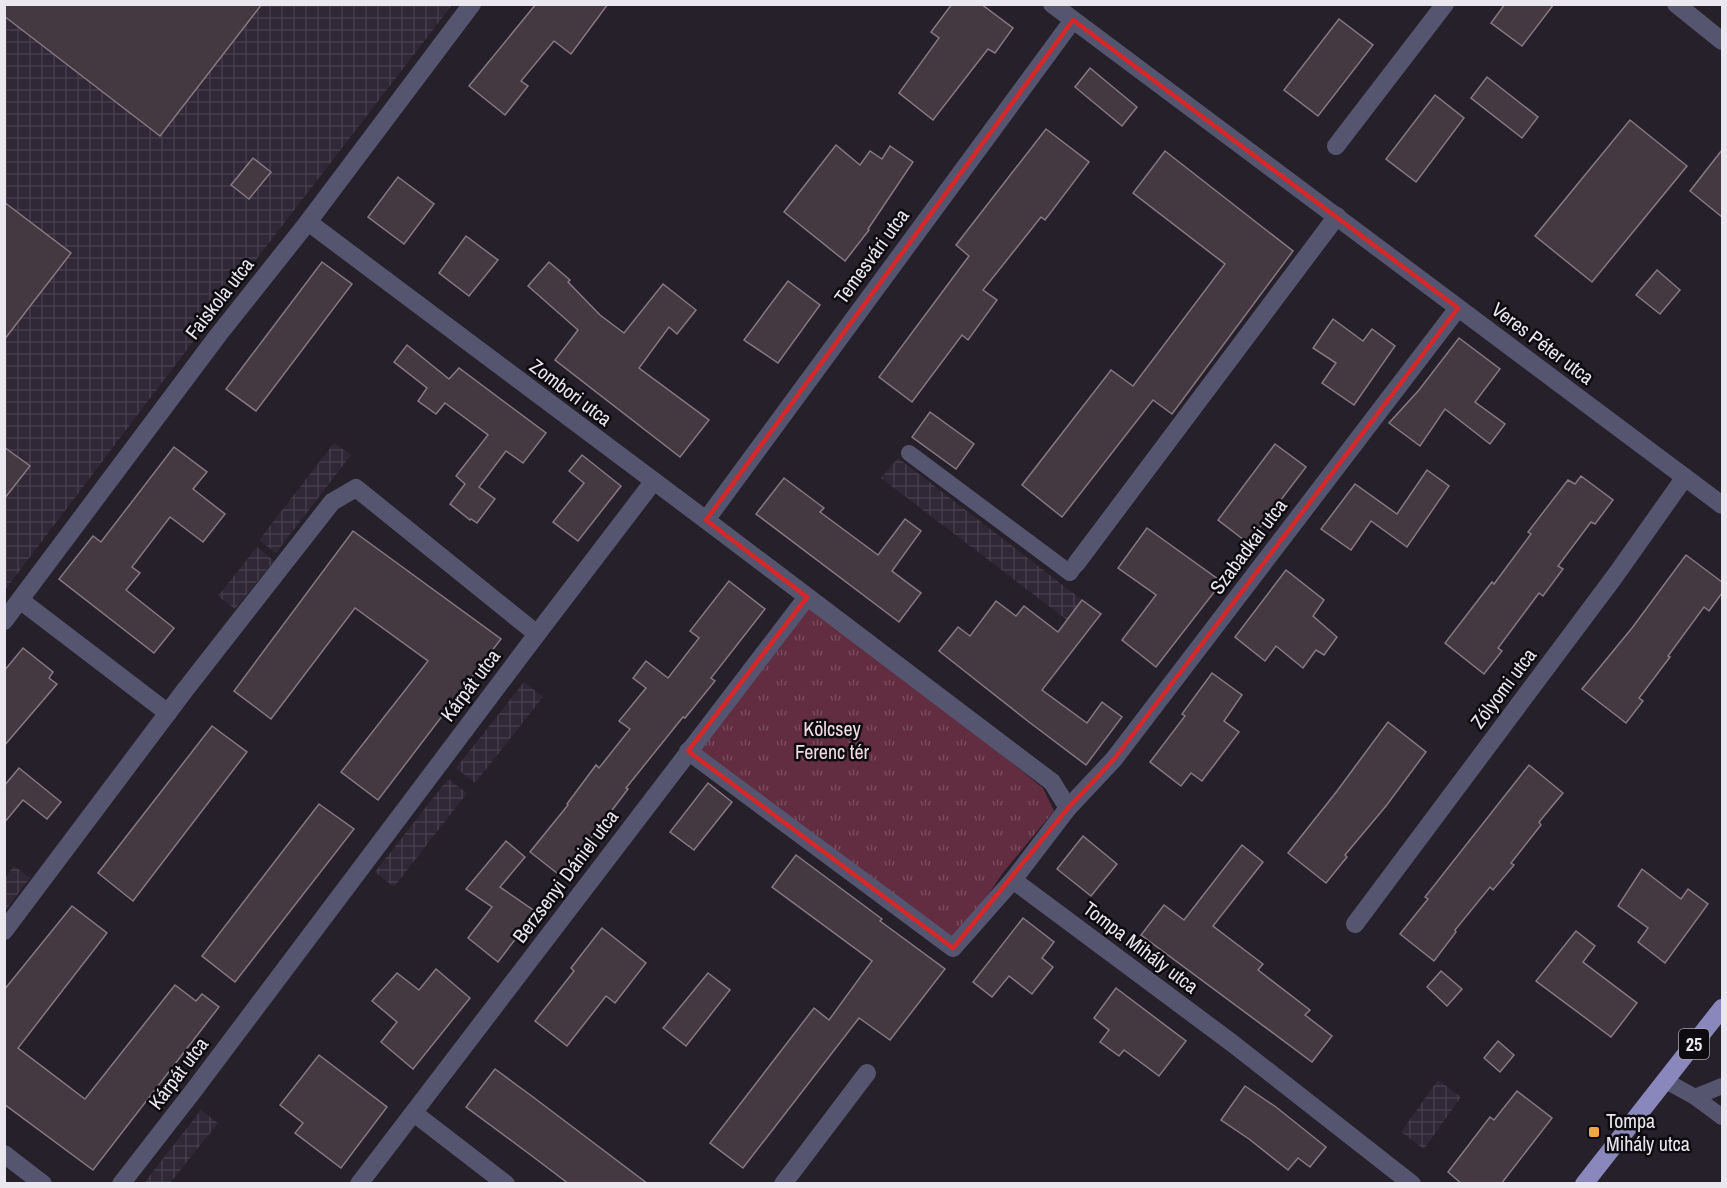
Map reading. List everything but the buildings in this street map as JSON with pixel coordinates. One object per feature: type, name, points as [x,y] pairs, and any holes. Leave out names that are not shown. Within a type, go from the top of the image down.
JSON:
[{"type":"main road","name":"25","points":[[1584,1184],[1722,1008]]},
{"type":"street","name":"Faiskola utca","points":[[4,621],[219,334],[308,222],[472,4]]},
{"type":"street","name":"Veres Péter utca","points":[[1052,4],[1722,505]]},
{"type":"street","points":[[1336,146],[1445,4]]},
{"type":"street","points":[[1676,4],[1722,40]]},
{"type":"street","name":"Temesvári utca","points":[[706,520],[1073,20]]},
{"type":"street","points":[[1076,564],[1337,216]]},
{"type":"street","name":"Zombori utca","points":[[308,222],[807,597]]},
{"type":"street","name":"Szabadkai utca","points":[[1068,808],[1113,759],[1458,308]]},
{"type":"street","name":"Zólyomi utca","points":[[1355,924],[1615,576],[1685,477]]},
{"type":"street","name":"Kárpát utca","points":[[121,1184],[653,482]]},
{"type":"street","points":[[4,931],[168,713],[332,502],[356,488],[537,634]]},
{"type":"street","points":[[688,751],[953,948],[1013,880],[1068,808],[1052,782],[807,597]]},
{"type":"street","name":"Berzsenyi Dániel utca","points":[[359,1184],[807,597]]},
{"type":"street","points":[[21,600],[168,713]]},
{"type":"street","name":"Tompa Mihály utca","points":[[1013,880],[1232,1043],[1412,1184]]},
{"type":"street","points":[[783,1184],[867,1073]]},
{"type":"street","points":[[414,1113],[506,1184]]},
{"type":"street","points":[[4,1154],[43,1184]]},
{"type":"lane","points":[[909,453],[1070,573],[1076,564]]},
{"type":"lane","points":[[1666,1081],[1695,1097],[1722,1117]]},
{"type":"lane","points":[[1695,1097],[1720,1090]]},
{"type":"highlighted area","points":[[1073,20],[1458,308],[1114,759],[1068,808],[953,948],[688,751],[807,597],[706,520]]},
{"type":"shaded area","points":[[5,5],[452,5],[5,590]]},
{"type":"shaded area","points":[[334,443],[351,455],[276,553],[259,540]]},
{"type":"shaded area","points":[[898,458],[1082,600],[1067,620],[881,478]]},
{"type":"shaded area","points":[[257,547],[274,561],[235,609],[218,596]]},
{"type":"shaded area","points":[[524,682],[543,697],[475,783],[456,768]]},
{"type":"shaded area","points":[[448,779],[467,793],[394,887],[375,872]]},
{"type":"shaded area","points":[[14,866],[30,878],[5,911],[5,878]]},
{"type":"shaded area","points":[[1438,1080],[1461,1097],[1424,1149],[1401,1132]]},
{"type":"shaded area","points":[[201,1110],[218,1123],[170,1183],[144,1183]]},
{"type":"green space","name":"Kölcsey Ferenc tér","points":[[807,597],[1043,788],[1054,811],[1002,874],[953,948],[688,751]]},
{"type":"place","name":"Tompa Mihály utca","points":[[1594,1132]]}]
